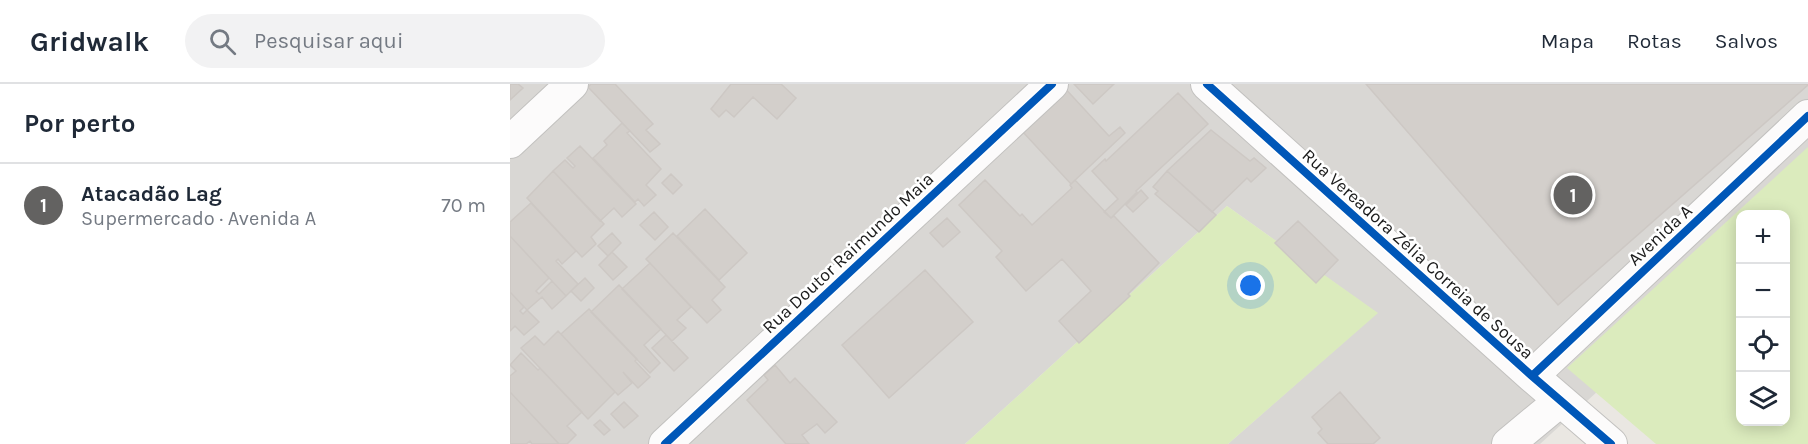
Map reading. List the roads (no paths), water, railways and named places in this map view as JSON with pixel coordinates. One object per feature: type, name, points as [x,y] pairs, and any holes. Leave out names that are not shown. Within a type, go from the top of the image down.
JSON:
[{"type":"street","points":[[510,142],[572,84]]},
{"type":"street","name":"Rua Doutor Raimundo Maia","points":[[664,444],[1052,84]]},
{"type":"street","name":"Rua Vereadora Zélia Correia de Sousa","points":[[1207,84],[1560,401],[1611,444]]},
{"type":"street","name":"Avenida A","points":[[1532,376],[1808,116]]},
{"type":"street","points":[[1508,444],[1560,401]]},
{"type":"place","name":"Atacadão Lag","points":[[1573,195]]}]
